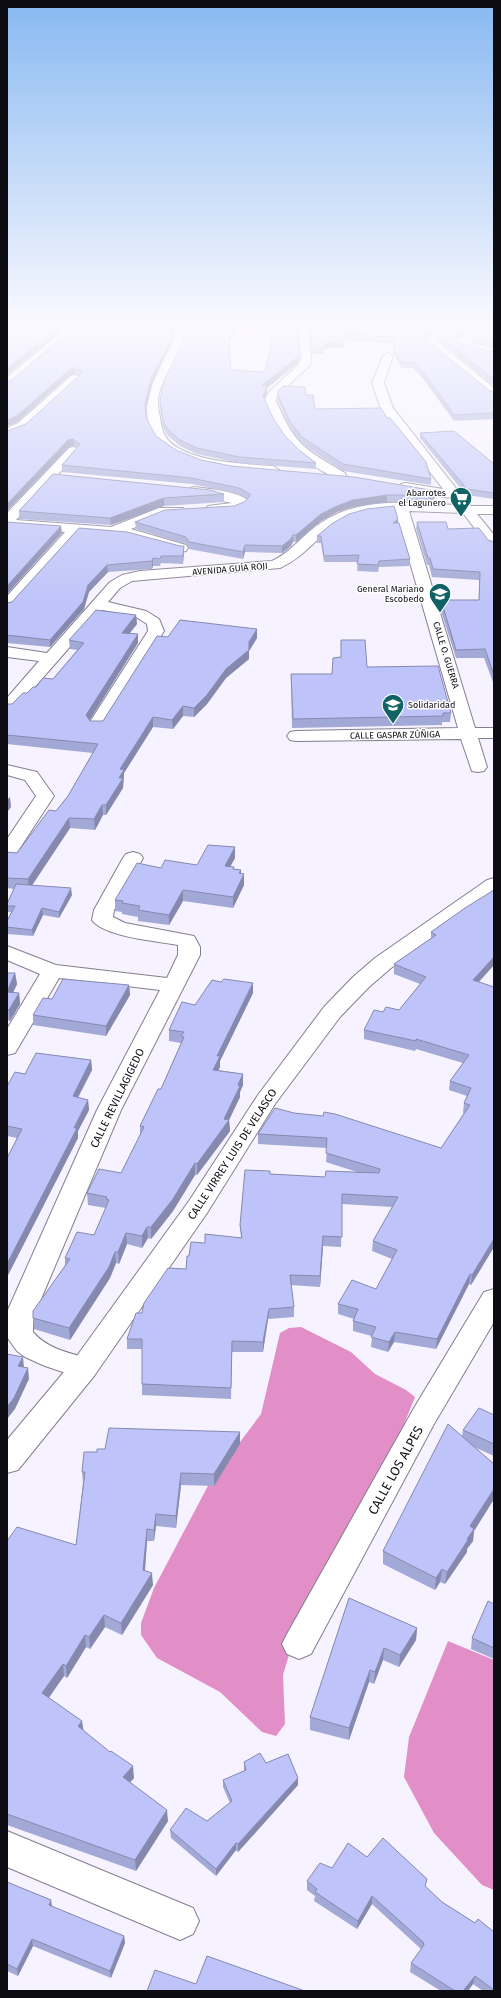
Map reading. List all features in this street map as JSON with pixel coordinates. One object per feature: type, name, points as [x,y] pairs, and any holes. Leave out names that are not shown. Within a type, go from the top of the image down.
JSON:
[{"type":"street","points":[[7,433],[22,426],[29,419]]},
{"type":"street","points":[[154,419],[165,444],[180,453],[211,463],[287,472]]},
{"type":"street","points":[[279,419],[294,445],[302,453],[340,476]]},
{"type":"street","points":[[395,419],[457,495],[494,544]]},
{"type":"street","points":[[7,522],[73,451]]},
{"type":"street","points":[[310,474],[354,478]]},
{"type":"street","points":[[51,476],[66,478]]},
{"type":"street","points":[[396,485],[457,495]]},
{"type":"street","points":[[112,532],[164,511],[231,508],[241,504],[242,502],[231,497],[210,492],[186,490]]},
{"type":"street","name":"AVENIDA GUÍA ROJI","points":[[7,708],[97,604],[115,585],[127,578],[275,565],[290,558],[317,531],[334,520],[369,510],[401,507],[468,511],[494,510]]},
{"type":"street","name":"CALLE O. GUERRA","points":[[401,507],[478,767]]},
{"type":"street","points":[[7,522],[137,534],[181,548]]},
{"type":"street","points":[[7,606],[75,529]]},
{"type":"street","points":[[97,604],[141,614],[154,622],[156,631],[97,725]]},
{"type":"street","points":[[7,652],[50,658]]},
{"type":"street","name":"CALLE GASPAR ZÚÑIGA","points":[[296,736],[494,733]]},
{"type":"street","points":[[7,770],[31,776],[45,796],[7,853]]},
{"type":"street","name":"CALLE REVILLAGIGEDO","points":[[84,1368],[41,1353],[30,1347],[20,1337],[18,1326],[25,1301],[109,1110],[189,955],[187,940],[120,928],[102,920],[104,910],[133,858]]},
{"type":"street","name":"CALLE VIRREY LUIS DE VELASCO","points":[[7,1461],[84,1368],[198,1207],[266,1100],[332,1012],[383,962],[494,884]]},
{"type":"street","points":[[7,952],[52,971],[175,984]]},
{"type":"street","points":[[7,1048],[52,971]]},
{"type":"street","name":"CALLE LOS ALPES","points":[[299,1644],[424,1416],[494,1299]]},
{"type":"street","points":[[7,1849],[180,1921]]},
{"type":"shaded area","points":[[301,1327],[351,1352],[375,1374],[406,1390],[415,1397],[375,1496],[291,1648],[283,1675],[285,1724],[276,1736],[262,1732],[220,1692],[157,1658],[141,1635],[141,1623],[154,1588],[210,1482],[261,1414],[280,1333],[289,1328]]},
{"type":"shaded area","points":[[448,1641],[494,1660],[494,1890],[482,1885],[434,1833],[404,1777],[409,1737]]},
{"type":"building","points":[[31,419],[147,419],[156,436],[176,450],[201,460],[231,466],[354,477],[436,491],[430,495],[387,495],[353,500],[321,514],[296,535],[293,535],[291,539],[282,546],[245,545],[243,552],[189,542],[186,537],[135,522],[165,510],[234,506],[244,502],[250,494],[239,488],[191,478],[62,465],[80,444],[73,439],[68,440],[7,504],[7,431],[26,424]]},
{"type":"building","points":[[163,419],[274,419],[285,436],[300,451],[316,463],[239,457],[197,448],[180,440],[168,430]]},
{"type":"building","points":[[289,419],[391,419],[426,462],[431,479],[343,464],[302,437]]},
{"type":"building","points":[[454,431],[494,464],[494,493],[467,489],[420,433]]},
{"type":"building","points":[[53,474],[210,490],[224,494],[164,498],[110,518],[19,511]]},
{"type":"building","points":[[394,506],[398,519],[393,523],[399,523],[410,559],[379,561],[378,565],[357,564],[359,555],[324,556],[321,536],[317,536],[333,523],[349,514],[367,509]]},
{"type":"building","points":[[7,522],[61,526],[7,586]]},
{"type":"building","points":[[417,522],[446,522],[448,529],[479,528],[488,540],[494,542],[494,675],[485,649],[456,650],[441,600],[479,600],[480,572],[433,569]]},
{"type":"building","points":[[79,528],[127,532],[184,546],[183,556],[161,556],[160,559],[153,558],[152,561],[107,565],[88,585],[83,602],[50,640],[7,635],[7,603],[12,602]]},
{"type":"building","points":[[96,610],[136,615],[122,633],[138,634],[86,715],[90,721],[103,721],[157,636],[168,637],[180,620],[257,629],[249,642],[249,650],[226,669],[207,695],[194,708],[183,706],[172,720],[153,717],[120,769],[124,770],[119,778],[123,778],[106,805],[102,805],[94,819],[69,818],[28,879],[7,878],[7,852],[17,853],[49,810],[56,811],[68,796],[98,744],[7,735],[7,704],[12,704],[23,693],[27,693],[33,687],[36,687],[43,678],[53,679],[84,643],[69,640]]},
{"type":"building","points":[[341,640],[365,640],[367,667],[438,666],[451,713],[443,713],[443,716],[293,719],[291,674],[332,674],[333,658],[341,657]]},
{"type":"building","points":[[208,845],[235,847],[225,866],[234,867],[233,869],[241,870],[239,873],[244,874],[233,897],[183,890],[169,915],[138,910],[140,906],[122,903],[123,901],[115,900],[137,863],[161,868],[165,860],[197,865]]},
{"type":"building","points":[[16,884],[71,888],[59,912],[42,908],[32,930],[7,927],[7,921],[15,906],[7,906],[7,904]]},
{"type":"building","points":[[494,890],[494,957],[473,980],[494,987],[494,1239],[472,1275],[470,1274],[437,1339],[395,1332],[389,1342],[371,1337],[376,1327],[353,1321],[358,1309],[338,1304],[352,1280],[376,1289],[397,1250],[373,1241],[398,1197],[342,1194],[342,1237],[323,1236],[320,1276],[290,1275],[294,1307],[269,1309],[263,1342],[232,1341],[231,1388],[142,1384],[142,1339],[127,1339],[136,1313],[142,1313],[144,1303],[168,1268],[186,1269],[187,1256],[189,1256],[191,1242],[205,1243],[205,1234],[242,1238],[240,1225],[245,1170],[270,1171],[270,1174],[325,1177],[326,1171],[379,1173],[380,1169],[326,1153],[327,1138],[258,1134],[275,1108],[294,1113],[323,1116],[324,1112],[335,1114],[441,1148],[470,1105],[464,1103],[471,1088],[450,1081],[469,1055],[416,1039],[416,1041],[364,1030],[374,1010],[383,1012],[386,1007],[399,1010],[426,977],[394,964],[436,935],[431,932]]},
{"type":"building","points":[[7,973],[15,973],[7,992]]},
{"type":"building","points":[[63,979],[129,985],[106,1026],[33,1015],[43,998],[52,999]]},
{"type":"building","points":[[224,979],[253,983],[217,1056],[220,1056],[213,1070],[243,1074],[238,1085],[240,1086],[224,1119],[229,1120],[197,1164],[195,1163],[173,1199],[151,1227],[147,1227],[142,1236],[126,1233],[118,1252],[115,1252],[109,1267],[69,1328],[33,1318],[33,1311],[70,1259],[65,1258],[77,1232],[94,1235],[109,1200],[106,1199],[107,1197],[87,1193],[99,1169],[121,1173],[144,1127],[140,1126],[158,1089],[161,1089],[184,1037],[181,1036],[184,1032],[169,1030],[182,1002],[195,1005],[212,980],[221,982]]},
{"type":"building","points":[[7,992],[19,993],[9,1010],[7,1010]]},
{"type":"building","points":[[36,1053],[91,1060],[73,1096],[88,1100],[74,1128],[77,1128],[7,1264],[7,1158],[22,1129],[7,1126],[7,1086],[15,1072],[25,1074]]},
{"type":"building","points":[[7,1354],[23,1357],[18,1366],[28,1368],[14,1398],[7,1407]]},
{"type":"building","points":[[479,1408],[494,1415],[494,1444],[463,1430]]},
{"type":"building","points":[[448,1424],[494,1464],[494,1489],[470,1526],[474,1529],[467,1539],[468,1540],[447,1572],[442,1569],[436,1578],[383,1551]]},
{"type":"building","points":[[109,1428],[240,1432],[214,1474],[181,1473],[176,1516],[156,1514],[154,1530],[147,1529],[143,1570],[152,1573],[121,1623],[104,1615],[89,1637],[85,1635],[66,1666],[63,1664],[42,1693],[82,1721],[78,1726],[110,1752],[111,1751],[133,1766],[123,1777],[167,1810],[135,1860],[7,1814],[7,1541],[17,1527],[76,1545],[85,1472],[82,1472],[84,1452],[97,1452],[97,1449],[105,1449]]},
{"type":"building","points":[[349,1598],[417,1628],[400,1655],[384,1648],[375,1672],[370,1670],[349,1728],[310,1717]]},
{"type":"building","points":[[488,1601],[494,1604],[494,1648],[472,1638]]},
{"type":"building","points":[[260,1753],[266,1763],[288,1754],[298,1778],[238,1844],[236,1843],[216,1869],[170,1830],[186,1808],[207,1821],[232,1801],[223,1780],[246,1770],[244,1762]]},
{"type":"building","points":[[383,1838],[427,1879],[425,1886],[442,1902],[475,1923],[478,1919],[494,1932],[494,1990],[475,1976],[463,1991],[455,1991],[411,1963],[424,1945],[423,1942],[372,1896],[358,1921],[315,1892],[317,1889],[307,1881],[320,1863],[332,1868],[348,1843],[367,1857]]},
{"type":"building","points":[[7,1882],[51,1900],[49,1905],[124,1936],[110,1971],[32,1939],[17,1969],[7,1964]]},
{"type":"building","points":[[207,1956],[305,1991],[147,1991],[155,1970],[196,1984]]},
{"type":"place","name":"Abarrotes el Lagunero","points":[[461,518]]},
{"type":"place","name":"General Mariano Escobedo","points":[[440,614]]},
{"type":"place","name":"Solidaridad","points":[[393,724]]}]
